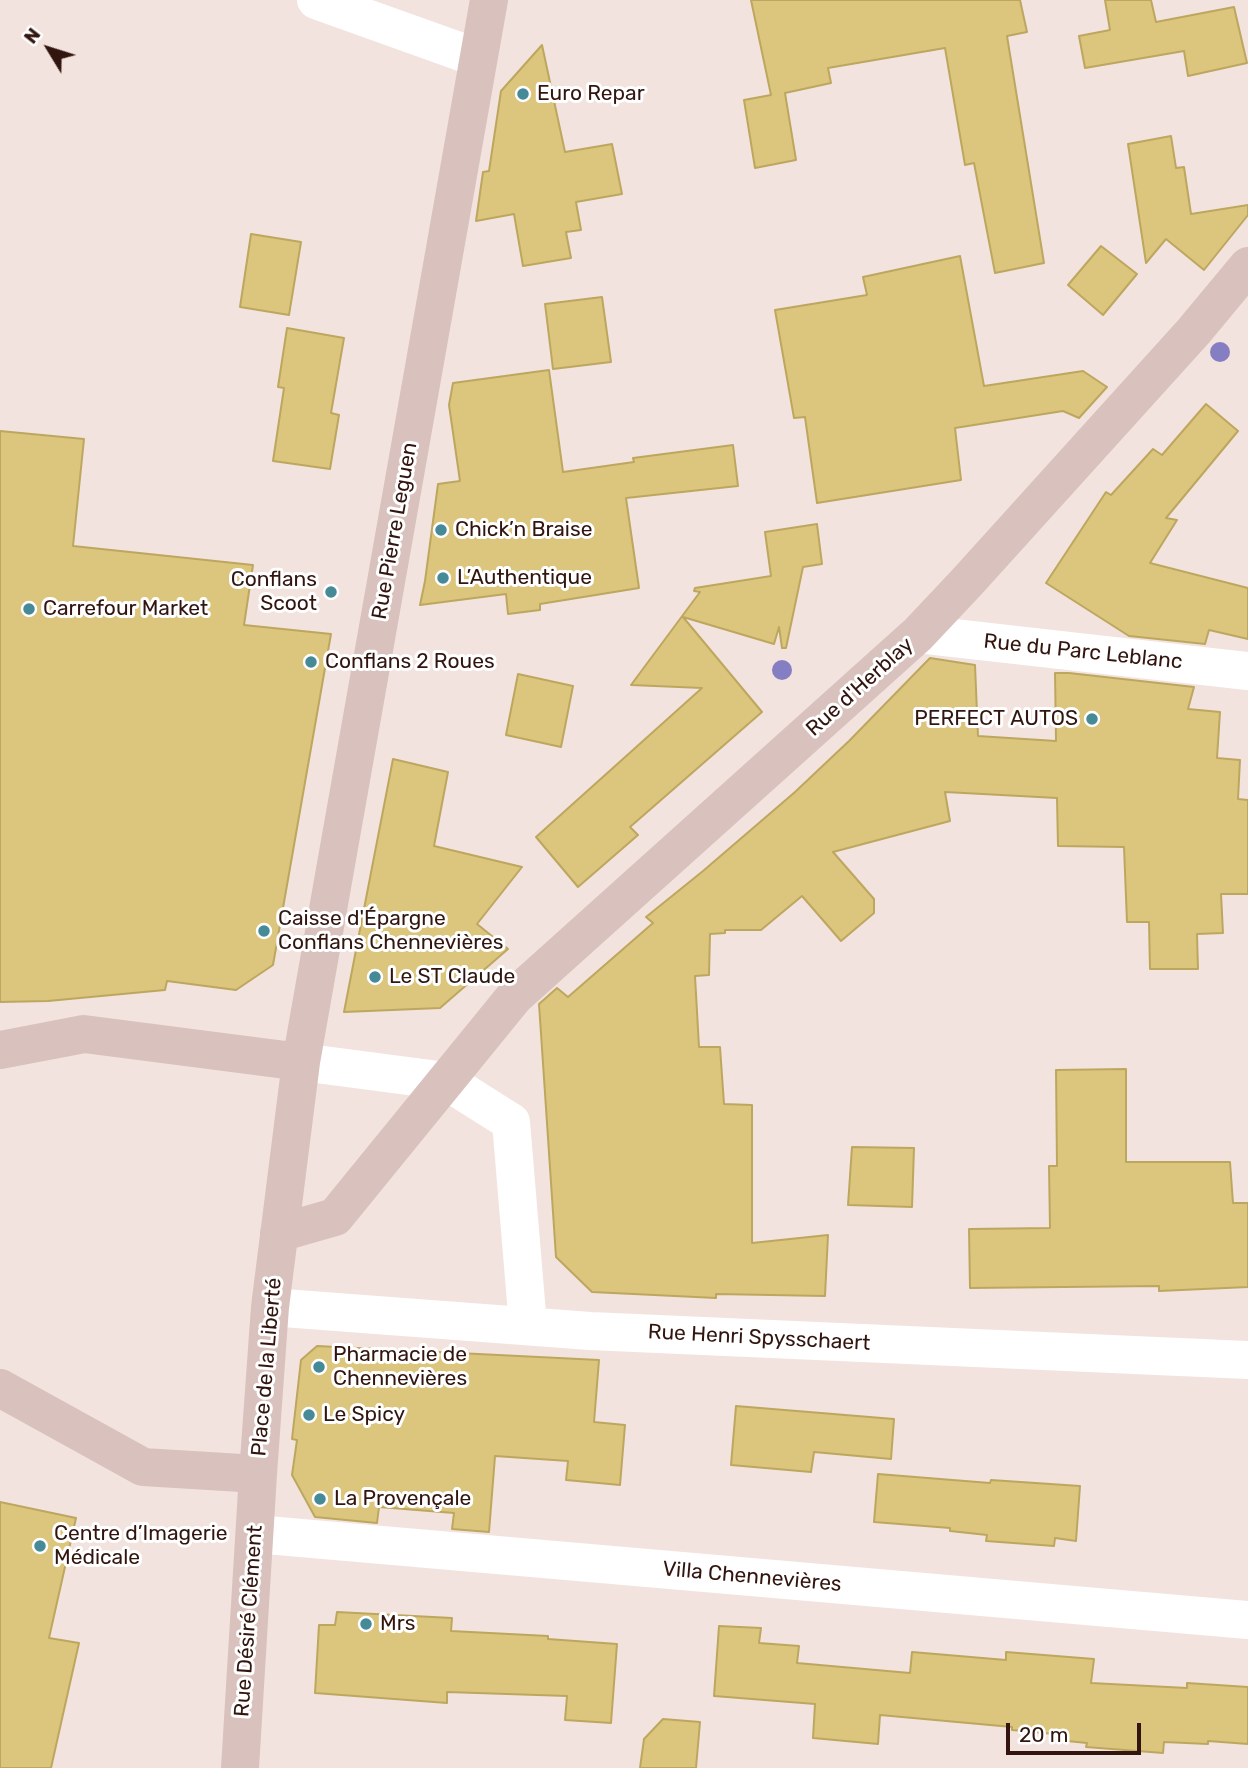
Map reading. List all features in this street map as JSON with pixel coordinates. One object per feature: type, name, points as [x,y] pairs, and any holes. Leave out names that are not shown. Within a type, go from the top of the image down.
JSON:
[{"type":"main road","name":"Rue Pierre Leguen","points":[[301,1062],[489,0]]},
{"type":"main road","name":"Rue d'Herblay","points":[[446,1081],[515,996],[918,634],[1185,341],[1248,267]]},
{"type":"main road","points":[[0,1050],[84,1034],[301,1062]]},
{"type":"main road","name":"Place de la Liberté","points":[[0,1388],[143,1467],[258,1474],[270,1307],[301,1062]]},
{"type":"main road","points":[[279,1233],[335,1217],[446,1081]]},
{"type":"main road","name":"Rue Désiré Clément","points":[[240,1768],[258,1474]]},
{"type":"street","points":[[316,0],[478,58]]},
{"type":"street","name":"Rue du Parc Leblanc","points":[[918,634],[1248,671]]},
{"type":"street","points":[[301,1062],[446,1081],[510,1122],[528,1326]]},
{"type":"street","name":"Rue Henri Spysschaert","points":[[270,1307],[604,1331],[1248,1360]]},
{"type":"street","name":"Villa Chennevières","points":[[255,1534],[1248,1620]]},
{"type":"building","points":[[751,0],[1020,0],[1027,32],[1007,36],[1044,263],[995,273],[974,163],[965,165],[945,48],[828,68],[831,83],[785,93],[796,160],[755,168],[744,100],[771,95]]},
{"type":"building","points":[[1105,0],[1151,0],[1156,22],[1234,7],[1247,63],[1188,76],[1184,51],[1085,68],[1079,36],[1110,30]]},
{"type":"building","points":[[542,45],[565,152],[612,144],[622,194],[576,202],[581,230],[566,232],[571,258],[523,266],[514,214],[476,221],[483,172],[489,171],[501,91]]},
{"type":"building","points":[[1171,136],[1176,168],[1184,167],[1191,214],[1248,205],[1248,215],[1204,270],[1166,239],[1146,263],[1128,144]]},
{"type":"building","points":[[251,234],[301,242],[289,315],[240,307]]},
{"type":"building","points":[[1101,246],[1137,274],[1103,315],[1068,285]]},
{"type":"building","points":[[960,256],[984,386],[1083,371],[1107,387],[1079,418],[1063,411],[955,428],[961,480],[817,503],[805,417],[794,418],[775,310],[867,295],[863,277]]},
{"type":"building","points":[[602,297],[611,362],[553,369],[545,304]]},
{"type":"building","points":[[287,328],[344,338],[331,413],[339,415],[330,469],[273,461],[284,388],[278,387]]},
{"type":"building","points":[[549,370],[563,472],[634,462],[633,458],[733,445],[738,486],[626,498],[639,588],[540,604],[540,610],[508,614],[506,594],[420,605],[438,484],[460,481],[449,405],[453,383]]},
{"type":"building","points":[[1206,404],[1238,431],[1166,518],[1177,520],[1150,563],[1248,588],[1248,639],[1209,630],[1205,644],[1129,636],[1046,583],[1106,492],[1111,495],[1153,449],[1162,455]]},
{"type":"building","points":[[0,431],[84,439],[73,546],[253,565],[244,625],[331,634],[273,965],[236,990],[167,981],[165,990],[48,1001],[0,1002]]},
{"type":"building","points":[[817,524],[822,564],[803,567],[786,648],[782,648],[779,627],[774,644],[683,617],[762,712],[630,827],[638,835],[578,887],[536,837],[702,688],[631,685],[700,592],[694,591],[695,588],[771,576],[765,532]]},
{"type":"building","points":[[930,658],[975,665],[978,736],[1056,741],[1055,673],[1194,687],[1188,709],[1220,712],[1217,758],[1240,760],[1238,799],[1248,800],[1248,894],[1221,894],[1223,933],[1197,934],[1198,969],[1150,969],[1149,922],[1127,922],[1124,847],[1058,846],[1057,798],[945,792],[950,821],[833,852],[874,899],[874,913],[841,941],[802,896],[761,930],[725,930],[725,933],[710,934],[709,975],[695,976],[699,1047],[720,1047],[724,1104],[752,1105],[752,1243],[828,1235],[825,1296],[716,1294],[716,1298],[592,1292],[556,1257],[539,1004],[557,988],[568,997],[653,923],[646,917],[795,792]]},
{"type":"building","points":[[518,674],[573,686],[561,747],[506,735]]},
{"type":"building","points":[[393,759],[448,772],[434,846],[522,867],[477,924],[508,949],[440,1008],[344,1012]]},
{"type":"building","points":[[1126,1069],[1126,1162],[1230,1162],[1233,1203],[1248,1203],[1248,1287],[1159,1291],[1159,1286],[970,1288],[969,1229],[1050,1228],[1049,1166],[1057,1166],[1056,1070]]},
{"type":"building","points":[[852,1147],[914,1148],[912,1207],[848,1205]]},
{"type":"building","points":[[317,1346],[599,1360],[594,1422],[625,1425],[620,1485],[566,1480],[568,1461],[495,1456],[489,1532],[452,1529],[454,1513],[379,1507],[377,1523],[315,1517],[292,1475],[297,1440],[292,1439],[301,1360]]},
{"type":"building","points":[[736,1406],[894,1419],[891,1459],[814,1452],[811,1472],[731,1465]]},
{"type":"building","points":[[878,1474],[990,1483],[991,1480],[1080,1486],[1076,1541],[1055,1538],[1054,1546],[986,1541],[987,1535],[950,1531],[950,1528],[874,1522]]},
{"type":"building","points":[[0,1502],[76,1518],[49,1638],[79,1643],[51,1768],[0,1768]]},
{"type":"building","points":[[337,1612],[452,1618],[451,1631],[548,1636],[548,1639],[617,1644],[611,1723],[565,1720],[567,1696],[447,1692],[447,1703],[315,1693],[319,1625],[335,1625]]},
{"type":"building","points":[[719,1626],[761,1628],[759,1643],[799,1646],[797,1663],[910,1673],[912,1652],[1006,1660],[1006,1652],[1094,1659],[1091,1683],[1187,1688],[1187,1683],[1248,1687],[1248,1744],[1164,1742],[1163,1753],[1086,1747],[1087,1743],[1057,1740],[1054,1734],[1012,1730],[1012,1727],[880,1715],[878,1744],[813,1738],[815,1704],[714,1696]]},
{"type":"building","points":[[663,1719],[700,1722],[696,1768],[640,1768],[644,1739]]},
{"type":"place","name":"Euro Repar","points":[[523,94]]},
{"type":"place","name":"Chick’n Braise","points":[[441,530]]},
{"type":"place","name":"L’Authentique","points":[[443,578]]},
{"type":"place","name":"Conflans Scoot","points":[[331,592]]},
{"type":"place","name":"Carrefour Market","points":[[29,609]]},
{"type":"place","name":"Conflans 2 Roues","points":[[311,662]]},
{"type":"place","name":"PERFECT AUTOS","points":[[1092,719]]},
{"type":"place","name":"Caisse d'Épargne Conflans Chennevières","points":[[264,931]]},
{"type":"place","name":"Le ST Claude","points":[[375,977]]},
{"type":"place","name":"Pharmacie de Chennevières","points":[[319,1367]]},
{"type":"place","name":"Le Spicy","points":[[309,1415]]},
{"type":"place","name":"La Provençale","points":[[320,1499]]},
{"type":"place","name":"Centre d’Imagerie Médicale","points":[[40,1546]]},
{"type":"place","name":"Mrs","points":[[366,1624]]}]
